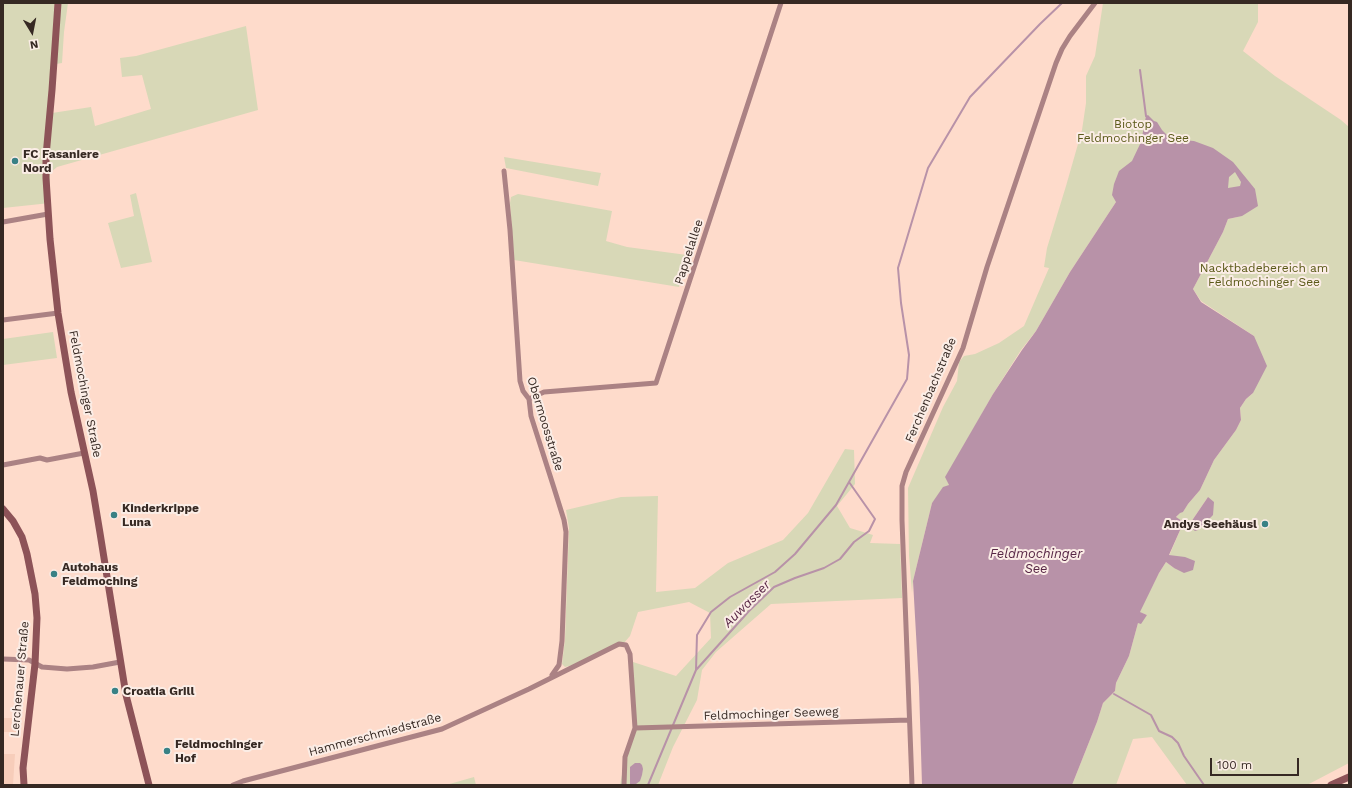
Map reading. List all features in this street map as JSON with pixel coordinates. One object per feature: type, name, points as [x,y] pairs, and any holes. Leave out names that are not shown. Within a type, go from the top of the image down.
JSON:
[{"type":"main road","name":"Feldmochinger Straße","points":[[58,3],[46,156],[48,214],[58,312],[71,392],[100,533],[128,709],[149,785]]},
{"type":"main road","name":"Lerchenauer Straße","points":[[3,510],[13,521],[22,537],[32,576],[36,618],[34,664],[23,768],[24,785]]},
{"type":"main road","points":[[1331,785],[1349,777]]},
{"type":"street","name":"Pappelallee","points":[[529,399],[544,392],[656,383],[781,3]]},
{"type":"street","name":"Ferchenbachstraße","points":[[912,785],[902,486],[904,478],[963,348],[986,267],[1056,63],[1070,36],[1095,3]]},
{"type":"street","name":"Obermoosstraße","points":[[504,171],[510,230],[520,381],[523,391],[529,399],[530,416],[560,507],[566,532],[562,641],[559,665],[550,677]]},
{"type":"street","points":[[3,222],[48,214]]},
{"type":"street","points":[[3,320],[58,312]]},
{"type":"street","points":[[3,465],[40,458],[47,460],[84,453]]},
{"type":"street","name":"Hammerschmiedstraße","points":[[233,785],[243,781],[442,729],[529,689],[550,677],[619,644],[626,645],[630,654],[635,728]]},
{"type":"street","points":[[3,659],[30,660],[34,664],[42,667],[67,669],[93,667],[120,662]]},
{"type":"street","name":"Feldmochinger Seeweg","points":[[635,728],[677,728],[909,720]]},
{"type":"street","points":[[624,785],[625,757],[635,728]]},
{"type":"shaded area","points":[[3,718],[18,718],[17,732],[3,732]]},
{"type":"shaded area","points":[[3,754],[15,754],[13,785],[3,785]]},
{"type":"green space","points":[[3,3],[68,3],[62,63],[56,64],[52,113],[91,107],[95,126],[151,109],[142,75],[122,77],[120,58],[136,56],[246,26],[258,110],[57,167],[50,173],[50,203],[3,208]]},
{"type":"green space","points":[[1103,3],[1258,3],[1258,22],[1243,51],[1275,76],[1341,120],[1349,127],[1349,763],[1307,785],[1187,785],[1152,737],[1133,739],[1116,785],[1072,785],[1103,703],[1115,691],[1116,683],[1129,656],[1138,623],[1147,615],[1139,612],[1166,562],[1174,568],[1177,556],[1169,556],[1181,528],[1188,525],[1195,530],[1208,497],[1191,522],[1182,521],[1176,518],[1180,512],[1183,512],[1200,490],[1214,460],[1236,430],[1241,420],[1240,408],[1246,399],[1253,393],[1254,336],[1201,301],[1193,289],[1223,232],[1228,219],[1237,217],[1116,202],[1070,272],[1036,331],[1021,350],[993,394],[946,477],[949,485],[932,503],[913,581],[912,593],[909,555],[908,488],[943,407],[957,381],[959,362],[964,356],[975,354],[999,343],[1024,326],[1049,268],[1044,267],[1047,248],[1082,130],[1086,103],[1086,76],[1095,56]]},
{"type":"green space","points":[[504,157],[601,173],[598,186],[506,168]]},
{"type":"green space","points":[[136,193],[152,262],[121,268],[108,223],[134,216],[130,195]]},
{"type":"green space","points":[[518,194],[612,211],[606,241],[627,247],[687,255],[679,287],[514,260],[510,203],[511,197]]},
{"type":"green space","points":[[53,332],[57,358],[3,365],[3,339]]},
{"type":"green space","points":[[845,449],[854,450],[855,484],[837,506],[850,528],[873,535],[870,543],[900,544],[902,598],[771,604],[716,652],[702,670],[697,700],[673,747],[658,785],[620,785],[625,759],[635,729],[633,662],[676,676],[711,638],[710,613],[689,602],[638,612],[630,636],[623,644],[582,663],[565,667],[562,664],[565,639],[569,528],[566,510],[621,497],[658,496],[656,592],[695,588],[728,563],[783,540],[808,513]]},
{"type":"green space","points":[[474,777],[476,785],[446,785]]},
{"type":"water","name":"Feldmochinger See","points":[[1148,115],[1157,122],[1162,130],[1171,139],[1194,141],[1213,148],[1233,162],[1255,189],[1258,206],[1242,216],[1228,219],[1223,232],[1193,289],[1201,302],[1254,336],[1267,366],[1253,393],[1246,399],[1240,408],[1241,420],[1236,430],[1214,460],[1200,490],[1183,512],[1176,517],[1182,521],[1191,522],[1208,497],[1214,502],[1213,515],[1198,530],[1195,531],[1188,525],[1181,528],[1169,555],[1185,557],[1195,561],[1193,570],[1184,573],[1166,562],[1159,573],[1140,612],[1147,615],[1141,624],[1138,623],[1129,656],[1116,683],[1115,691],[1103,703],[1072,785],[922,785],[919,687],[913,581],[932,503],[943,487],[949,485],[945,477],[993,394],[1036,331],[1070,272],[1116,202],[1112,195],[1114,184],[1119,171],[1132,161],[1141,142],[1146,116]],"holes":[[[1235,172],[1241,182],[1240,186],[1228,188],[1229,177]]]},
{"type":"water","points":[[635,763],[640,763],[642,765],[642,775],[640,781],[636,784],[630,784],[630,767]]},
{"type":"waterway","points":[[648,785],[696,670],[697,635],[711,612],[730,597],[775,572],[795,554],[836,505],[907,379],[909,355],[901,303],[898,268],[928,168],[970,97],[1062,3]]},
{"type":"waterway","points":[[1140,70],[1146,116]]},
{"type":"waterway","name":"Auwasser","points":[[696,670],[749,611],[774,587],[824,568],[840,559],[854,542],[869,531],[875,519],[849,482]]},
{"type":"waterway","points":[[1114,694],[1151,715],[1159,731],[1172,737],[1178,743],[1184,756],[1204,785]]},
{"type":"place","name":"FC Fasaniere Nord","points":[[15,161]]},
{"type":"place","name":"Kinderkrippe Luna","points":[[114,515]]},
{"type":"place","name":"Andys Seehäusl","points":[[1265,524]]},
{"type":"place","name":"Autohaus Feldmoching","points":[[54,574]]},
{"type":"place","name":"Croatia Grill","points":[[115,691]]},
{"type":"place","name":"Feldmochinger Hof","points":[[167,751]]},
{"type":"park label","name":"Biotop Feldmochinger See","points":[[1133,131]]},
{"type":"park label","name":"Nacktbadebereich am Feldmochinger See","points":[[1264,275]]}]
